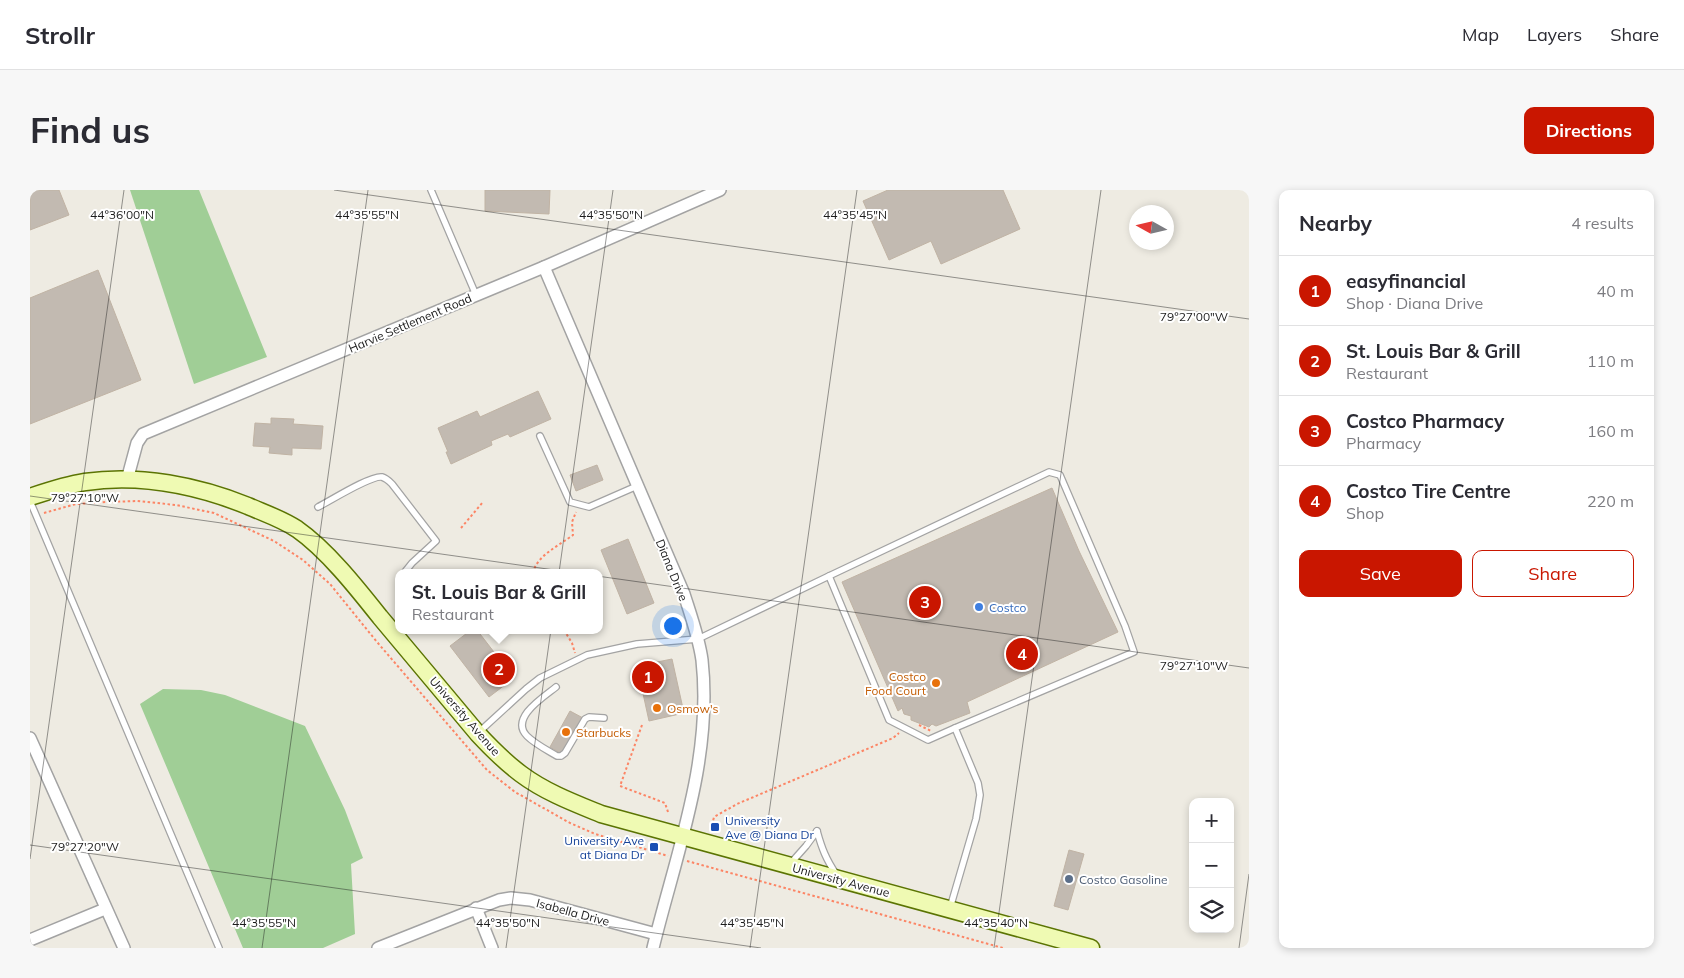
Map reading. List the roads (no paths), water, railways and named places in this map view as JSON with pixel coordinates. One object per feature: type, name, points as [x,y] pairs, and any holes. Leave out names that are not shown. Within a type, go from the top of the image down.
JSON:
[{"type":"street","name":"Harvie Settlement Road","points":[[127,480],[137,443],[143,434],[544,267],[720,190]]},
{"type":"street","name":"Diana Drive","points":[[544,267],[684,594],[698,639],[703,680],[704,721],[700,756],[683,837],[653,948]]},
{"type":"street","name":"University Avenue","points":[[30,497],[60,487],[87,482],[127,480],[184,485],[205,490],[260,511],[296,529],[348,578],[478,734],[498,755],[522,775],[548,791],[601,814],[1091,948]]},
{"type":"street","points":[[30,738],[124,948]]},
{"type":"street","name":"Isabella Drive","points":[[378,948],[476,908],[511,898],[530,900],[656,934]]},
{"type":"street","points":[[30,940],[105,908]]},
{"type":"street","points":[[476,908],[492,948]]},
{"type":"lane","points":[[431,190],[476,295]]},
{"type":"lane","points":[[540,436],[570,502],[589,506],[637,486]]},
{"type":"lane","points":[[478,734],[540,678],[577,660],[594,653],[637,644],[698,639],[829,576],[1049,472],[1060,475],[1125,626],[1134,652],[928,740],[889,720],[840,607],[829,576]]},
{"type":"lane","points":[[318,507],[367,480],[382,477],[392,484],[436,541],[407,569]]},
{"type":"lane","points":[[30,501],[219,948]]},
{"type":"lane","points":[[556,687],[530,708],[525,715],[523,726],[527,736],[556,756],[566,753],[585,719],[590,717],[604,718]]},
{"type":"lane","points":[[949,910],[976,819],[980,795],[978,783],[955,728]]},
{"type":"lane","points":[[788,866],[817,831],[826,860],[839,879]]},
{"type":"place","name":"Costco Pharmacy","points":[[925,602]]},
{"type":"place","name":"Costco","points":[[979,607]]},
{"type":"place","name":"Costco Tire Centre","points":[[1022,654]]},
{"type":"place","name":"St. Louis Bar & Grill","points":[[499,669]]},
{"type":"place","name":"easyfinancial","points":[[648,677]]},
{"type":"place","name":"Costco Food Court","points":[[936,683]]},
{"type":"place","name":"Osmow's","points":[[657,708]]},
{"type":"place","name":"Starbucks","points":[[566,732]]},
{"type":"place","name":"University Ave @ Diana Dr","points":[[715,827]]},
{"type":"place","name":"University Ave at Diana Dr","points":[[654,847]]},
{"type":"place","name":"Costco Gasoline","points":[[1069,879]]}]
